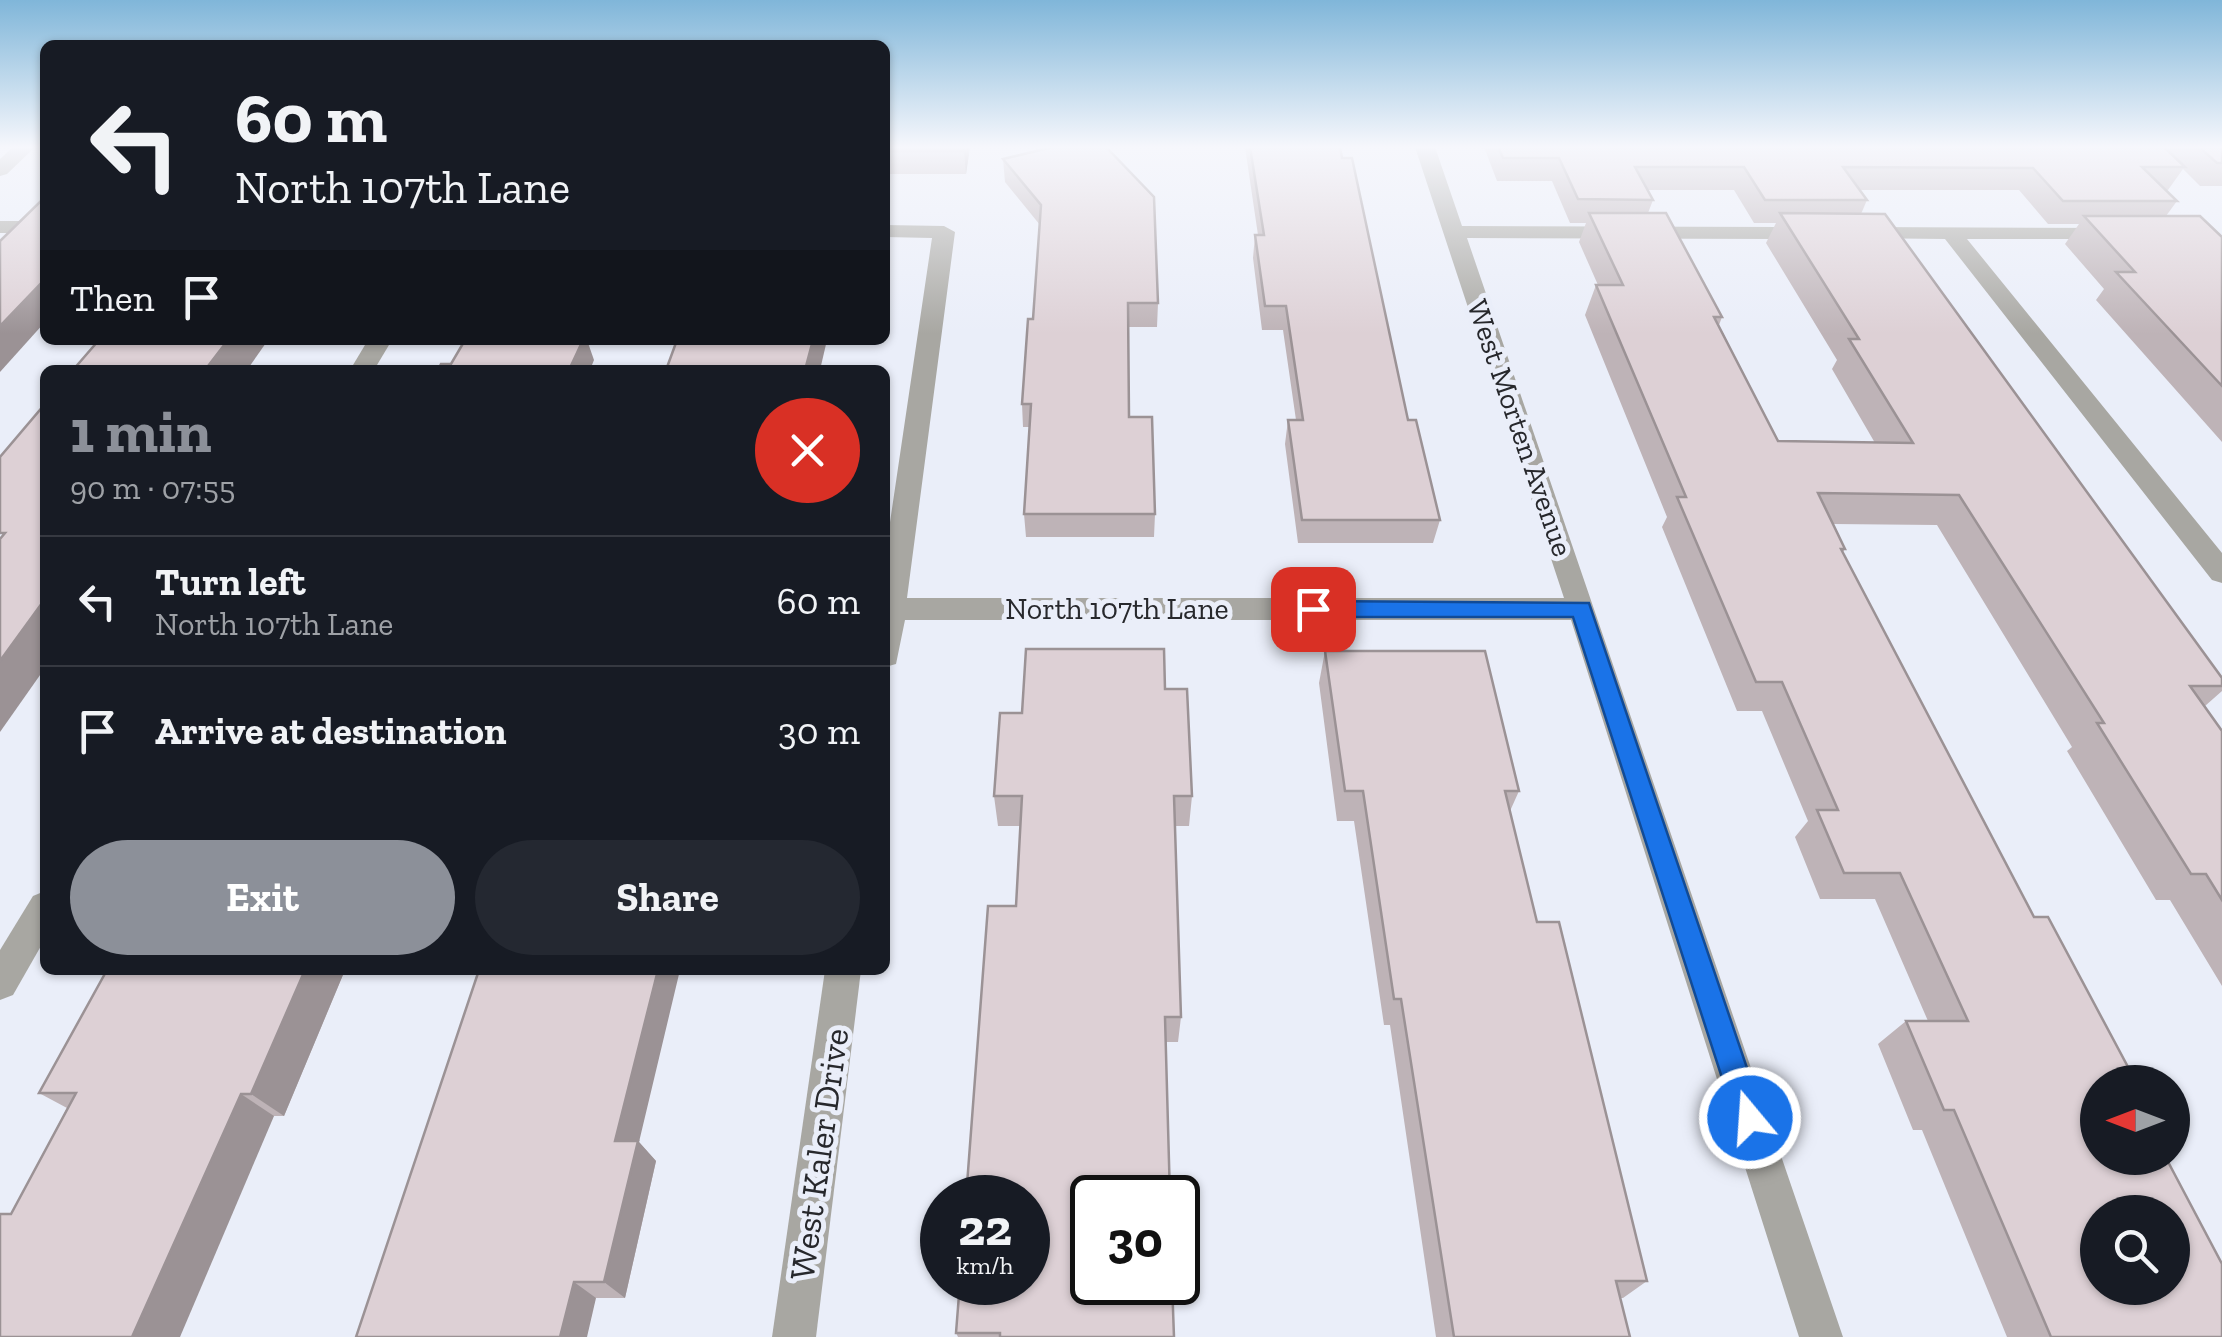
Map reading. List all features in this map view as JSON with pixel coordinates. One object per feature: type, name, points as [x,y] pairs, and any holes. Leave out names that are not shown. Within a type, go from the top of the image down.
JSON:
[{"type":"street","name":"West Morten Avenue","points":[[1446,209],[1821,1337]]},
{"type":"street","points":[[0,227],[40,227]]},
{"type":"street","points":[[890,232],[944,232],[890,617]]},
{"type":"street","points":[[1454,232],[2125,234]]},
{"type":"street","points":[[1951,233],[2222,572]]},
{"type":"street","name":"North 107th Lane","points":[[891,609],[1582,609]]},
{"type":"street","points":[[0,983],[40,915]]},
{"type":"street","name":"West Kaler Drive","points":[[794,1337],[842,975]]},
{"type":"building","points":[[32,209],[40,209],[40,284],[0,326],[0,241]]},
{"type":"building","points":[[1041,209],[1154,209],[1158,303],[1128,303],[1129,417],[1152,417],[1155,514],[1024,514],[1031,404],[1022,404],[1028,319],[1033,319]]},
{"type":"building","points":[[1260,209],[1363,209],[1408,420],[1416,420],[1440,520],[1302,520],[1288,420],[1303,420],[1286,306],[1265,306],[1255,235],[1264,235]]},
{"type":"building","points":[[1589,213],[1666,213],[1722,317],[1714,317],[1778,441],[1913,443],[1849,339],[1859,339],[1780,213],[1885,214],[2222,678],[2222,686],[2190,686],[2222,731],[2222,900],[2206,874],[2191,874],[2097,723],[2104,723],[1959,495],[1818,493],[1845,549],[1841,549],[2034,917],[2048,917],[2127,1065],[2080,1065],[2080,1175],[2175,1175],[2186,1195],[2080,1195],[2080,1305],[2190,1305],[2190,1203],[2222,1264],[2222,1337],[2051,1337],[1954,1110],[1944,1110],[1906,1021],[1968,1021],[1900,873],[1844,873],[1817,810],[1838,810],[1782,682],[1756,682],[1677,497],[1686,497],[1596,285],[1623,285]]},
{"type":"building","points":[[2084,216],[2200,216],[2222,237],[2222,386],[2116,272],[2135,272]]},
{"type":"building","points":[[95,345],[224,345],[209,365],[77,365]]},
{"type":"building","points":[[462,345],[581,345],[571,365],[440,365],[451,364]]},
{"type":"building","points":[[675,345],[812,345],[806,365],[668,365]]},
{"type":"building","points":[[40,410],[40,606],[0,661],[0,539],[5,533],[0,533],[0,457]]},
{"type":"building","points":[[1026,649],[1164,649],[1165,689],[1187,689],[1192,796],[1174,796],[1181,1017],[1165,1017],[1169,1175],[1070,1175],[1070,1305],[1173,1305],[1174,1337],[1000,1337],[1000,1333],[956,1333],[958,1305],[1050,1305],[1050,1175],[968,1175],[988,906],[1016,906],[1022,796],[994,796],[1000,713],[1022,713]]},
{"type":"building","points":[[1325,651],[1485,651],[1519,791],[1505,791],[1537,922],[1559,922],[1647,1281],[1616,1281],[1630,1337],[1454,1337],[1401,999],[1394,999],[1363,791],[1345,791]]},
{"type":"building","points":[[104,975],[303,975],[251,1094],[241,1094],[132,1337],[0,1337],[0,1214],[11,1214],[76,1093],[39,1093]]},
{"type":"building","points":[[477,975],[657,975],[615,1141],[638,1141],[604,1282],[574,1282],[560,1337],[356,1337]]},
{"type":"route","points":[[1313,609],[1582,609],[1750,1118]]}]
